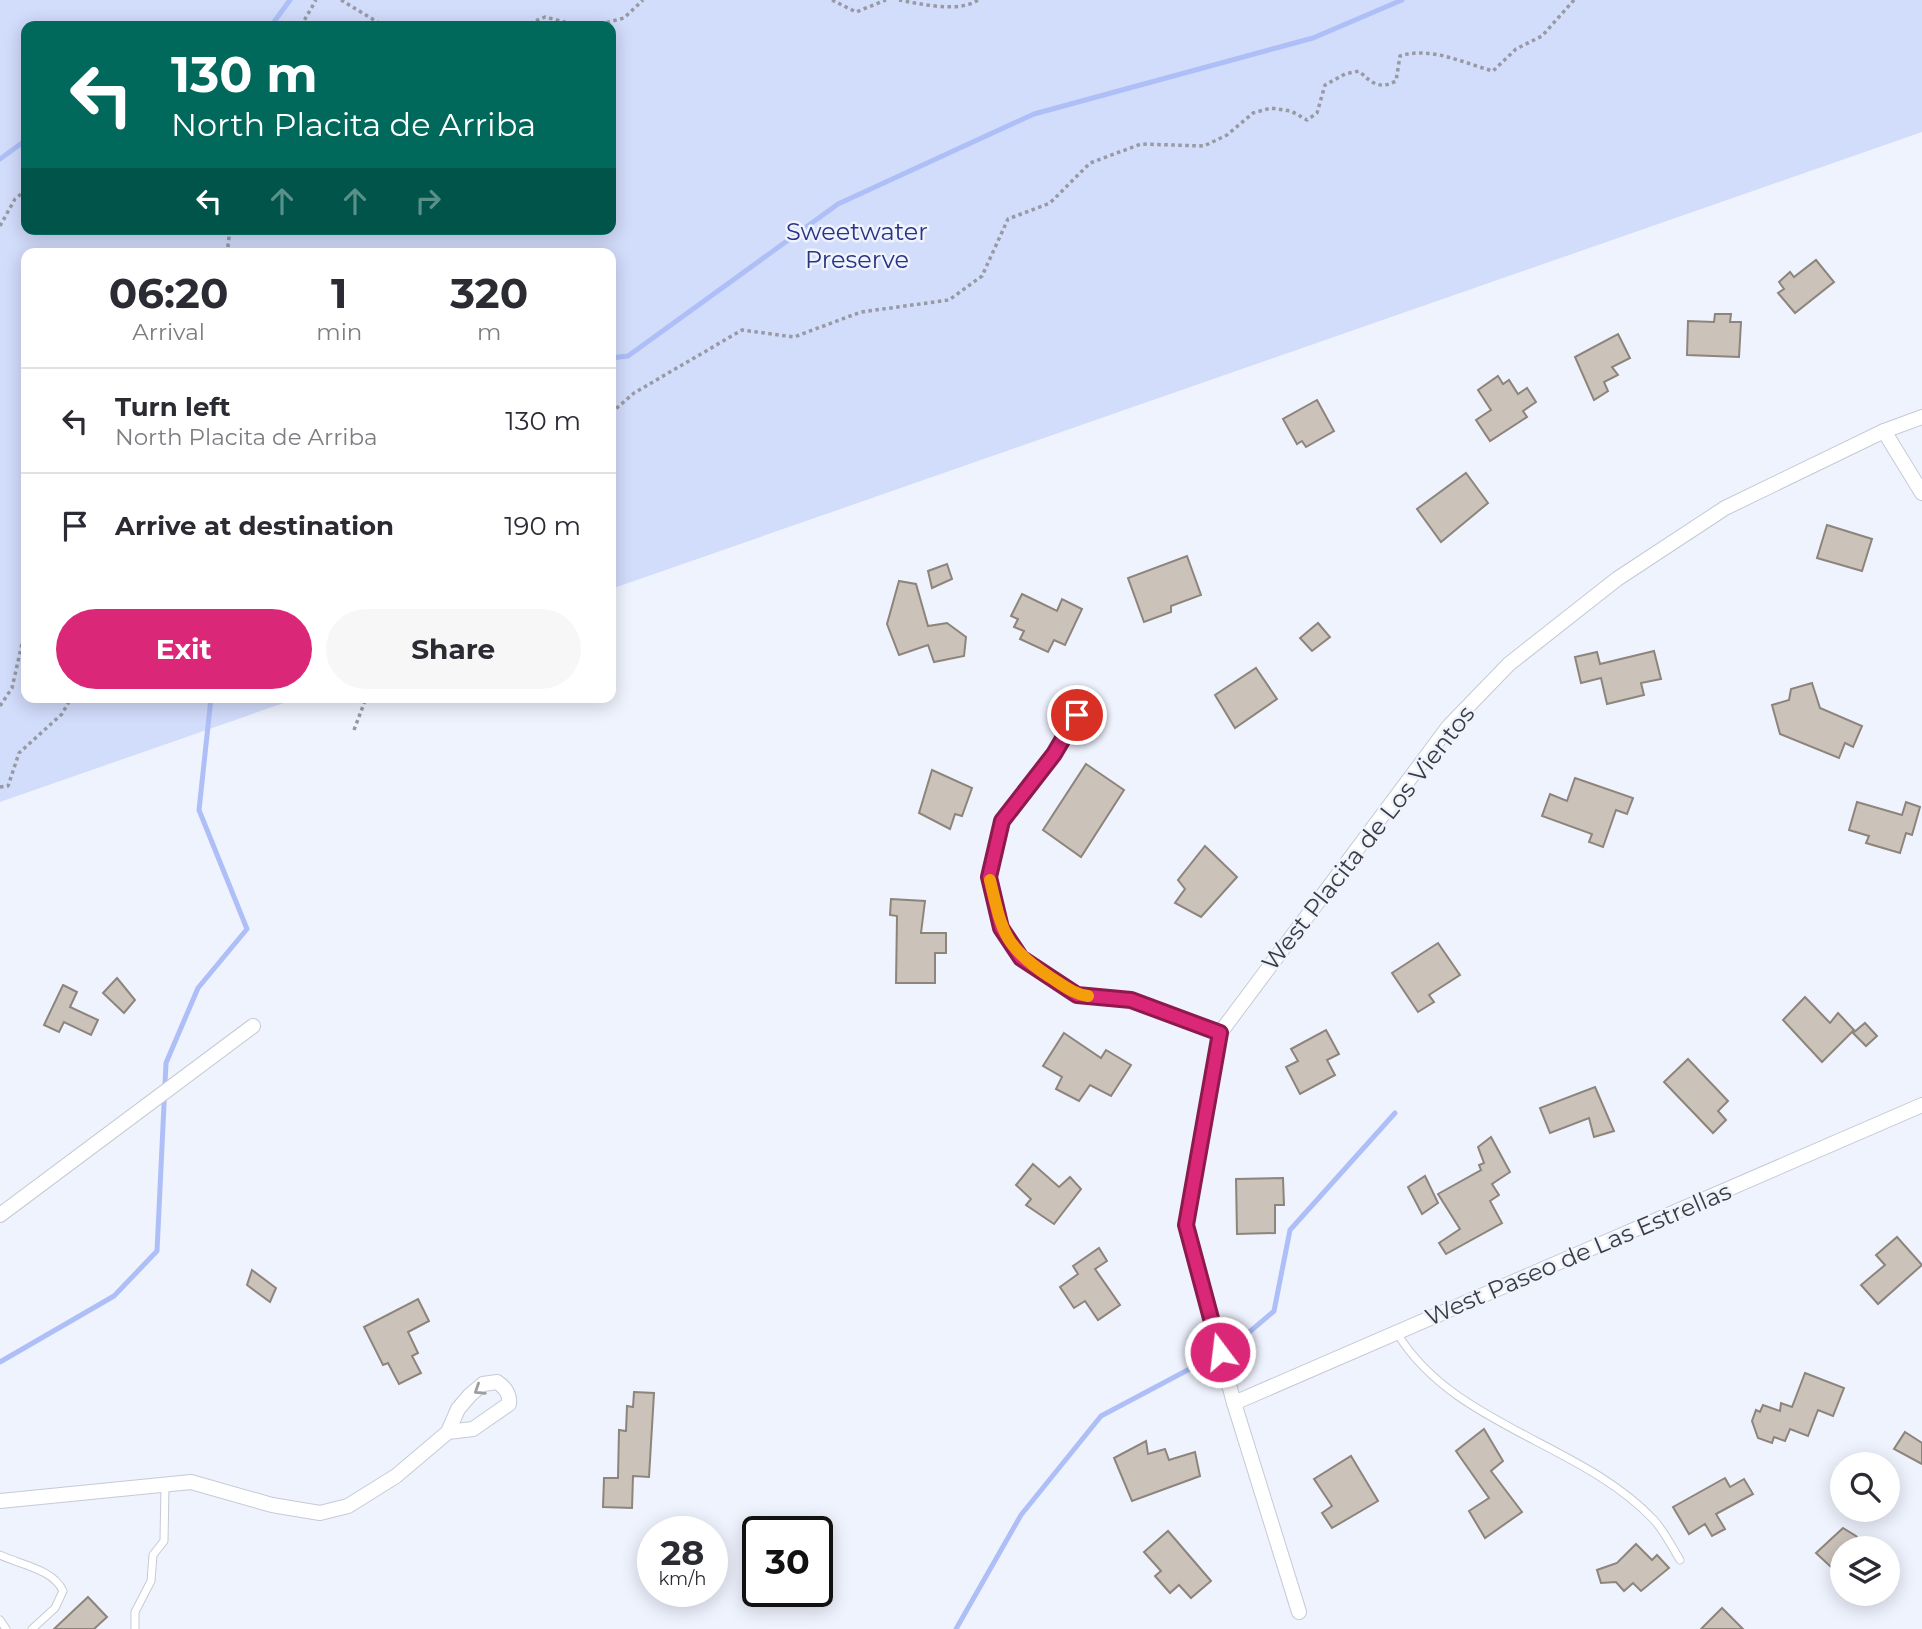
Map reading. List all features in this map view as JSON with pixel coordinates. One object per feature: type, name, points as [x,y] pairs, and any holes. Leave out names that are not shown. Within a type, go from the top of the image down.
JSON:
[{"type":"street","name":"West Placita de Los Vientos","points":[[1220,1033],[1449,726],[1509,664],[1617,579],[1725,508],[1884,431],[1922,417]]},
{"type":"street","points":[[1884,431],[1922,493]]},
{"type":"street","points":[[1077,715],[1054,754],[1002,821],[989,877],[1001,928],[1021,958],[1077,995],[1131,1000],[1220,1033],[1186,1225],[1234,1403],[1299,1612]]},
{"type":"street","points":[[0,1215],[253,1026]]},
{"type":"street","name":"West Paseo de Las Estrellas","points":[[1234,1403],[1922,1105]]},
{"type":"street","points":[[0,1501],[191,1482],[272,1505],[320,1513],[348,1506],[367,1494],[396,1475],[448,1432]]},
{"type":"lane","points":[[1397,1333],[1410,1354],[1427,1371],[1476,1406],[1624,1493],[1655,1521],[1680,1560]]},
{"type":"lane","points":[[135,1629],[135,1612],[151,1581],[153,1555],[163,1541],[165,1485]]},
{"type":"lane","points":[[0,1555],[50,1575],[63,1591],[55,1608],[32,1629]]},
{"type":"lane","points":[[0,1620],[6,1629]]},
{"type":"path","points":[[304,21],[316,0]]},
{"type":"path","points":[[341,0],[376,21]]},
{"type":"path","points":[[612,21],[624,18],[643,0]]},
{"type":"path","points":[[832,0],[856,12],[886,0]]},
{"type":"path","points":[[899,0],[919,4],[971,5],[978,0]]},
{"type":"path","points":[[616,409],[634,393],[742,330],[794,337],[861,312],[949,300],[982,276],[1008,219],[1050,202],[1090,163],[1141,144],[1204,146],[1227,135],[1253,113],[1271,108],[1291,111],[1307,120],[1317,113],[1325,85],[1359,71],[1374,85],[1386,87],[1396,81],[1400,55],[1416,51],[1431,56],[1450,56],[1493,71],[1516,49],[1542,36],[1574,0]]},
{"type":"path","points":[[537,21],[545,18],[558,21]]},
{"type":"path","points":[[0,226],[15,199],[21,194]]},
{"type":"path","points":[[0,706],[12,688],[21,648]]},
{"type":"path","points":[[0,787],[8,786],[19,753],[62,714],[68,703]]},
{"type":"path","points":[[354,730],[364,703]]},
{"type":"green space","name":"Sweetwater Preserve","points":[[0,0],[1922,0],[1922,132],[616,587],[616,248],[21,248],[21,703],[284,703],[0,802]]},
{"type":"building","points":[[1816,260],[1834,282],[1795,313],[1778,293],[1784,289],[1779,282],[1790,272],[1794,277]]},
{"type":"building","points":[[1715,314],[1731,314],[1730,322],[1741,322],[1739,357],[1687,355],[1688,321],[1714,322]]},
{"type":"building","points":[[1618,334],[1630,358],[1612,367],[1618,375],[1604,382],[1608,391],[1594,400],[1575,357]]},
{"type":"building","points":[[1498,376],[1503,384],[1509,380],[1518,394],[1527,388],[1536,402],[1523,411],[1527,417],[1490,441],[1476,420],[1491,410],[1478,390]]},
{"type":"building","points":[[1317,400],[1334,431],[1306,447],[1302,441],[1297,444],[1283,419]]},
{"type":"building","points":[[1466,473],[1488,503],[1441,542],[1417,509]]},
{"type":"building","points":[[1827,525],[1872,539],[1862,571],[1817,558]]},
{"type":"building","points":[[1187,556],[1201,595],[1171,606],[1171,612],[1144,622],[1128,578]]},
{"type":"building","points":[[947,564],[952,579],[932,588],[928,571]]},
{"type":"building","points":[[899,581],[916,584],[928,626],[947,623],[966,637],[964,656],[934,662],[928,645],[899,655],[887,624]]},
{"type":"building","points":[[1022,594],[1057,611],[1062,599],[1082,609],[1065,645],[1054,640],[1048,652],[1020,639],[1024,631],[1014,627],[1018,619],[1011,616]]},
{"type":"building","points":[[1318,623],[1330,637],[1312,651],[1300,638]]},
{"type":"building","points":[[1654,651],[1661,679],[1641,683],[1644,695],[1607,704],[1601,678],[1581,683],[1575,657],[1597,652],[1600,664]]},
{"type":"building","points":[[1256,668],[1277,699],[1235,728],[1215,695]]},
{"type":"building","points":[[1812,683],[1820,708],[1862,726],[1853,747],[1845,743],[1839,758],[1780,734],[1772,705],[1789,700],[1791,689]]},
{"type":"building","points":[[1086,764],[1124,790],[1081,857],[1043,830]]},
{"type":"building","points":[[932,770],[972,788],[962,816],[955,814],[950,829],[919,813]]},
{"type":"building","points":[[1575,778],[1633,798],[1627,814],[1616,810],[1603,847],[1589,842],[1592,834],[1542,816],[1550,794],[1567,801]]},
{"type":"building","points":[[1857,802],[1902,815],[1906,802],[1920,807],[1912,835],[1906,833],[1900,853],[1866,843],[1869,836],[1849,830]]},
{"type":"building","points":[[1205,846],[1237,877],[1201,917],[1175,903],[1185,889],[1178,880]]},
{"type":"building","points":[[891,899],[925,901],[921,933],[946,933],[946,953],[935,953],[935,983],[896,983],[897,916],[890,915]]},
{"type":"building","points":[[1438,943],[1460,975],[1429,995],[1434,1002],[1418,1012],[1392,973]]},
{"type":"building","points":[[117,978],[135,1000],[124,1013],[103,993]]},
{"type":"building","points":[[63,985],[77,992],[70,1007],[98,1020],[91,1035],[64,1022],[59,1032],[44,1025]]},
{"type":"building","points":[[1805,997],[1830,1023],[1838,1013],[1854,1030],[1822,1062],[1783,1020]]},
{"type":"building","points":[[1865,1023],[1877,1036],[1866,1046],[1853,1033]]},
{"type":"building","points":[[1326,1030],[1339,1054],[1327,1060],[1335,1075],[1300,1094],[1286,1067],[1298,1061],[1291,1049]]},
{"type":"building","points":[[1064,1033],[1101,1058],[1106,1050],[1131,1065],[1111,1096],[1090,1085],[1079,1101],[1056,1089],[1062,1077],[1043,1066]]},
{"type":"building","points":[[1688,1059],[1728,1101],[1718,1111],[1726,1120],[1713,1133],[1664,1082]]},
{"type":"building","points":[[1595,1087],[1614,1131],[1594,1137],[1589,1118],[1550,1133],[1540,1108]]},
{"type":"building","points":[[1491,1137],[1510,1172],[1492,1184],[1499,1195],[1490,1201],[1502,1223],[1446,1254],[1439,1243],[1460,1229],[1438,1194],[1481,1170],[1479,1165],[1484,1163],[1478,1147]]},
{"type":"building","points":[[1033,1164],[1059,1187],[1070,1177],[1081,1189],[1054,1224],[1026,1205],[1031,1199],[1016,1185]]},
{"type":"building","points":[[1425,1176],[1438,1203],[1422,1214],[1408,1187]]},
{"type":"building","points":[[1283,1178],[1284,1205],[1275,1205],[1275,1233],[1237,1234],[1236,1179]]},
{"type":"building","points":[[1897,1237],[1922,1265],[1878,1304],[1861,1285],[1885,1265],[1876,1255]]},
{"type":"building","points":[[1099,1248],[1107,1261],[1095,1269],[1120,1305],[1098,1320],[1085,1301],[1074,1308],[1060,1287],[1078,1274],[1073,1266]]},
{"type":"building","points":[[252,1270],[276,1288],[270,1302],[247,1285]]},
{"type":"building","points":[[418,1299],[429,1321],[408,1332],[418,1353],[412,1356],[421,1373],[399,1384],[388,1363],[383,1365],[364,1327]]},
{"type":"building","points":[[1805,1373],[1844,1388],[1833,1416],[1818,1410],[1808,1436],[1790,1429],[1785,1441],[1774,1437],[1772,1443],[1758,1438],[1752,1421],[1756,1410],[1760,1412],[1763,1405],[1780,1411],[1781,1403],[1792,1407]]},
{"type":"building","points":[[634,1392],[654,1393],[649,1477],[633,1476],[632,1508],[603,1507],[604,1478],[618,1478],[619,1430],[626,1431],[627,1406],[633,1407]]},
{"type":"building","points":[[1484,1429],[1503,1461],[1491,1471],[1522,1512],[1485,1538],[1469,1511],[1489,1498],[1456,1451]]},
{"type":"building","points":[[1905,1432],[1922,1443],[1922,1464],[1900,1452],[1894,1449]]},
{"type":"building","points":[[1146,1441],[1148,1454],[1165,1449],[1169,1460],[1195,1452],[1200,1476],[1132,1501],[1114,1458]]},
{"type":"building","points":[[1351,1456],[1378,1501],[1332,1528],[1322,1513],[1332,1506],[1314,1479]]},
{"type":"building","points":[[1725,1478],[1730,1487],[1744,1479],[1753,1494],[1716,1514],[1725,1529],[1712,1536],[1705,1524],[1689,1534],[1673,1507]]},
{"type":"building","points":[[1843,1528],[1856,1536],[1834,1536]]},
{"type":"building","points":[[1168,1531],[1211,1581],[1191,1598],[1179,1585],[1170,1593],[1155,1576],[1161,1571],[1144,1552]]},
{"type":"building","points":[[1830,1540],[1830,1566],[1816,1553]]},
{"type":"building","points":[[1636,1544],[1652,1560],[1657,1555],[1669,1568],[1641,1591],[1633,1583],[1624,1591],[1616,1582],[1601,1583],[1597,1570],[1617,1563]]},
{"type":"building","points":[[88,1597],[107,1617],[94,1629],[54,1629]]},
{"type":"building","points":[[1722,1608],[1743,1629],[1701,1629]]},
{"type":"waterway","points":[[275,21],[290,0]]},
{"type":"waterway","points":[[616,357],[628,356],[838,204],[1034,114],[1313,38],[1402,0]]},
{"type":"waterway","points":[[0,159],[21,144]]},
{"type":"waterway","points":[[0,1362],[114,1296],[157,1251],[166,1063],[198,988],[247,929],[199,810],[210,703]]},
{"type":"waterway","points":[[956,1629],[1021,1515],[1101,1416],[1233,1346],[1274,1311],[1290,1230],[1395,1113]]},
{"type":"slow traffic","points":[[990,880],[1001,928],[1021,958],[1077,995],[1088,996]]},
{"type":"route","points":[[1077,715],[1054,754],[1002,821],[989,877],[1001,928],[1021,958],[1077,995],[1131,1000],[1220,1033],[1186,1225],[1220,1352]]}]
